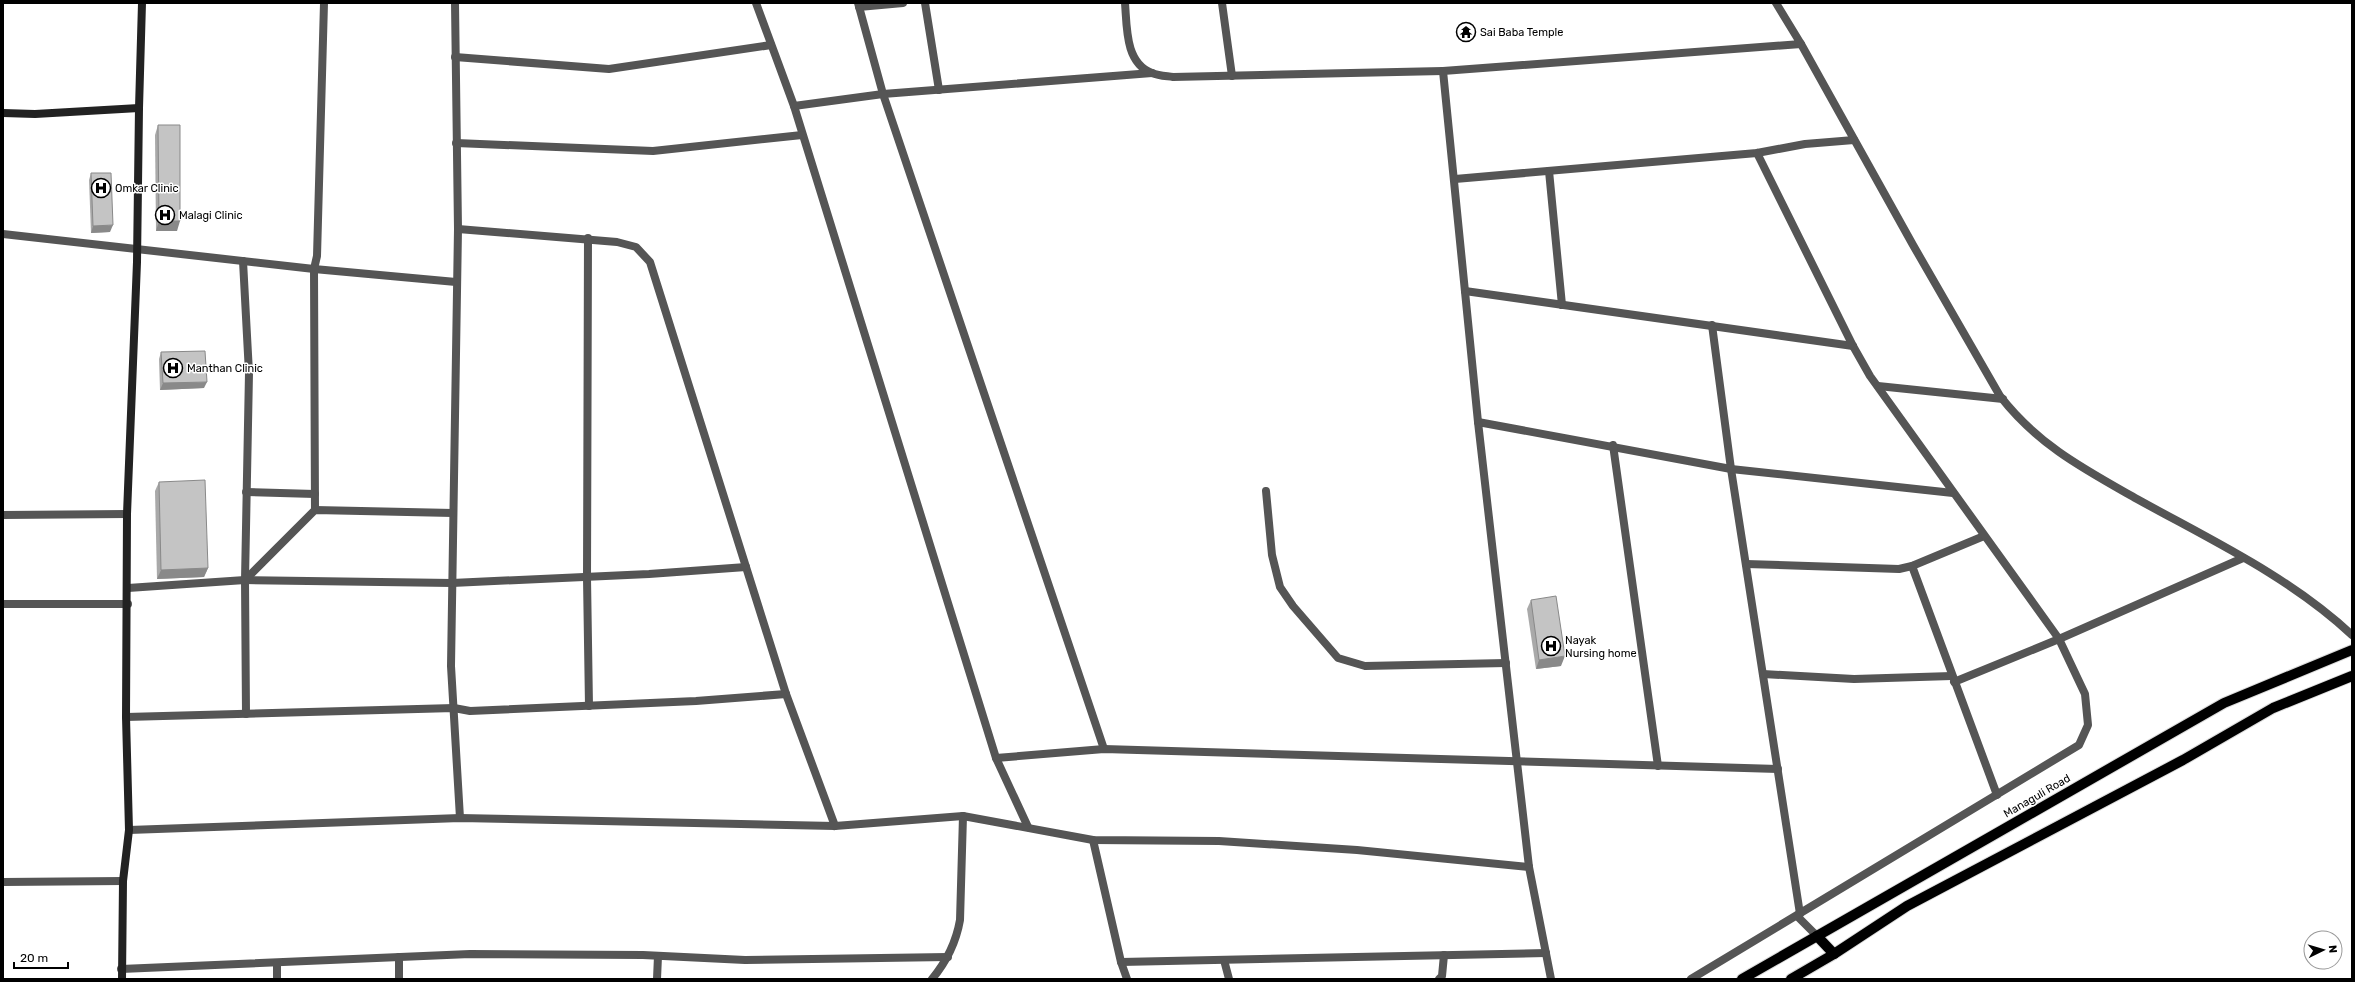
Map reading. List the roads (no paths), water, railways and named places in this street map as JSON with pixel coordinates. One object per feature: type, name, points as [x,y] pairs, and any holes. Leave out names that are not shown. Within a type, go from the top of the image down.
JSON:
[{"type":"main road","name":"Managuli Road","points":[[1742,979],[2224,703],[2352,650]]},
{"type":"main road","points":[[1790,979],[1834,954],[1907,906],[2176,764],[2273,708],[2352,676]]},
{"type":"main road","points":[[1898,890],[1907,906]]},
{"type":"main road","points":[[1817,936],[1834,954]]},
{"type":"street","points":[[122,979],[123,881],[129,830],[126,717],[128,604],[127,514],[137,250],[138,108],[142,3]]},
{"type":"street","points":[[245,580],[315,510],[314,269],[317,256],[324,3]]},
{"type":"street","points":[[455,3],[458,229],[451,666],[460,818]]},
{"type":"street","points":[[756,3],[794,106],[996,758],[1028,827]]},
{"type":"street","points":[[904,3],[858,5],[883,94],[1104,749]]},
{"type":"street","points":[[925,3],[939,90]]},
{"type":"street","points":[[1125,3],[1132,52],[1137,64],[1152,73]]},
{"type":"street","points":[[1222,3],[1232,76]]},
{"type":"street","points":[[1776,3],[1801,44],[1854,140],[2003,399],[2017,417],[2038,437],[2073,463],[2243,558],[2306,596],[2328,612],[2352,635]]},
{"type":"street","points":[[794,106],[883,94],[1152,73],[1173,77],[1443,71],[1801,44]]},
{"type":"street","points":[[455,57],[609,69],[771,45]]},
{"type":"street","points":[[1443,71],[1455,179],[1478,422],[1529,867],[1551,979]]},
{"type":"street","points":[[3,113],[35,114],[138,108]]},
{"type":"street","points":[[456,143],[652,151],[802,135]]},
{"type":"street","points":[[1455,179],[1757,153],[1805,144],[1854,140]]},
{"type":"street","points":[[1691,979],[2079,745],[2088,726],[2086,694],[2060,639],[1984,536],[1878,386],[1853,346],[1757,153]]},
{"type":"street","points":[[1548,171],[1562,304]]},
{"type":"street","points":[[458,229],[588,238],[636,247],[650,262],[786,694],[835,826]]},
{"type":"street","points":[[3,234],[314,269],[456,282]]},
{"type":"street","points":[[588,238],[587,578],[589,706]]},
{"type":"street","points":[[243,261],[248,372],[245,580],[246,714]]},
{"type":"street","points":[[1465,291],[1853,346]]},
{"type":"street","points":[[1712,325],[1731,469],[1800,914],[1797,916],[1817,936]]},
{"type":"street","points":[[1878,386],[2003,399]]},
{"type":"street","points":[[1478,422],[1613,445],[1731,469],[1954,493]]},
{"type":"street","points":[[1613,445],[1658,766]]},
{"type":"street","points":[[1266,490],[1272,555],[1280,587],[1292,606],[1338,658],[1365,666],[1506,663]]},
{"type":"street","points":[[246,492],[315,494]]},
{"type":"street","points":[[315,510],[453,513]]},
{"type":"street","points":[[3,514],[127,514]]},
{"type":"street","points":[[1746,564],[1899,569],[1912,566],[1984,536]]},
{"type":"street","points":[[1763,674],[1854,679],[1953,679],[2060,639],[2243,558]]},
{"type":"street","points":[[1912,566],[1997,795]]},
{"type":"street","points":[[128,588],[245,580],[452,583],[587,578],[746,567]]},
{"type":"street","points":[[3,604],[128,604]]},
{"type":"street","points":[[126,717],[454,708],[470,711],[696,702],[786,694]]},
{"type":"street","points":[[996,758],[1104,749],[1778,769]]},
{"type":"street","points":[[129,830],[460,818],[835,826],[963,816],[1094,840],[1219,841],[1357,850],[1529,867]]},
{"type":"street","points":[[932,979],[948,957],[958,934],[960,920],[963,816]]},
{"type":"street","points":[[1094,840],[1121,962],[1128,979]]},
{"type":"street","points":[[3,882],[123,881]]},
{"type":"street","points":[[1121,962],[1546,953]]},
{"type":"street","points":[[121,969],[470,954],[658,956],[745,960],[948,957]]},
{"type":"street","points":[[1439,979],[1442,976],[1444,955]]},
{"type":"street","points":[[657,979],[658,956]]},
{"type":"street","points":[[399,957],[399,979]]},
{"type":"street","points":[[1224,960],[1229,979]]},
{"type":"street","points":[[277,963],[277,979]]},
{"type":"place","name":"Sai Baba Temple","points":[[1466,32]]},
{"type":"place","name":"Omkar Clinic","points":[[101,188]]},
{"type":"place","name":"Malagi Clinic","points":[[165,215]]},
{"type":"place","name":"Manthan Clinic","points":[[173,368]]},
{"type":"place","name":"Nayak Nursing home","points":[[1551,646]]}]
